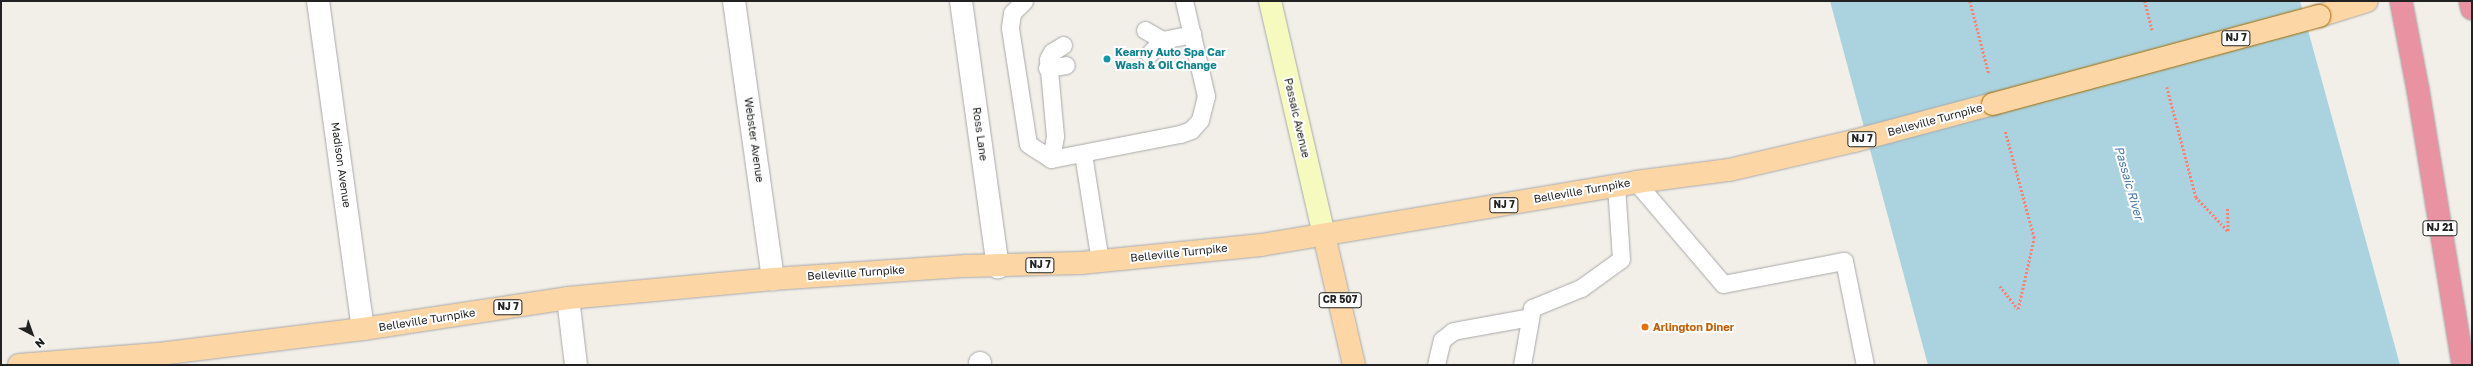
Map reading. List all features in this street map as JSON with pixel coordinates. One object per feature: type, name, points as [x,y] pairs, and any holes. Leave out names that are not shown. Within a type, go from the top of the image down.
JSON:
[{"type":"highway","name":"NJ 21","points":[[2401,1],[2418,90],[2463,365]]},
{"type":"highway","points":[[2470,1],[2472,9]]},
{"type":"main road","name":"Passaic Avenue","points":[[1270,1],[1324,235]]},
{"type":"main road","name":"Belleville Turnpike","points":[[20,365],[168,359],[568,298],[773,279],[966,266],[998,267],[1100,261],[1261,245],[1626,184],[1729,170],[1862,139],[2318,16],[2367,1]]},
{"type":"main road","name":"CR 507","points":[[1324,235],[1354,365]]},
{"type":"street","name":"Madison Avenue","points":[[318,1],[363,329]]},
{"type":"street","name":"Webster Avenue","points":[[734,1],[773,279]]},
{"type":"street","name":"Ross Lane","points":[[961,1],[998,267]]},
{"type":"street","points":[[568,298],[576,365]]},
{"type":"lane","points":[[1024,1],[1012,13],[1010,28],[1028,144],[1051,159],[1180,134],[1191,130],[1200,120],[1206,96],[1184,1]]},
{"type":"lane","points":[[1145,30],[1162,40]]},
{"type":"lane","points":[[1149,54],[1162,40],[1192,34]]},
{"type":"lane","points":[[1051,159],[1054,136],[1047,68],[1052,52],[1063,45]]},
{"type":"lane","points":[[1047,68],[1066,65]]},
{"type":"lane","points":[[1083,154],[1100,261]]},
{"type":"lane","points":[[1522,365],[1532,308],[1581,288],[1621,259],[1626,184]]},
{"type":"lane","points":[[1626,184],[1723,284],[1844,261],[1865,365]]},
{"type":"lane","points":[[1436,365],[1442,340],[1453,331],[1530,317]]},
{"type":"path","points":[[1970,1],[1990,78]]},
{"type":"path","points":[[2144,1],[2152,31]]},
{"type":"path","points":[[2166,84],[2196,197],[2228,231],[2227,208]]},
{"type":"path","points":[[2000,286],[2018,309],[2034,238],[2003,124]]},
{"type":"water","name":"Passaic River","points":[[1830,1],[2300,1],[2400,365],[1928,365]]},
{"type":"place","name":"Kearny Auto Spa Car Wash & Oil Change","points":[[1107,59]]},
{"type":"place","name":"Arlington Diner","points":[[1645,327]]}]
